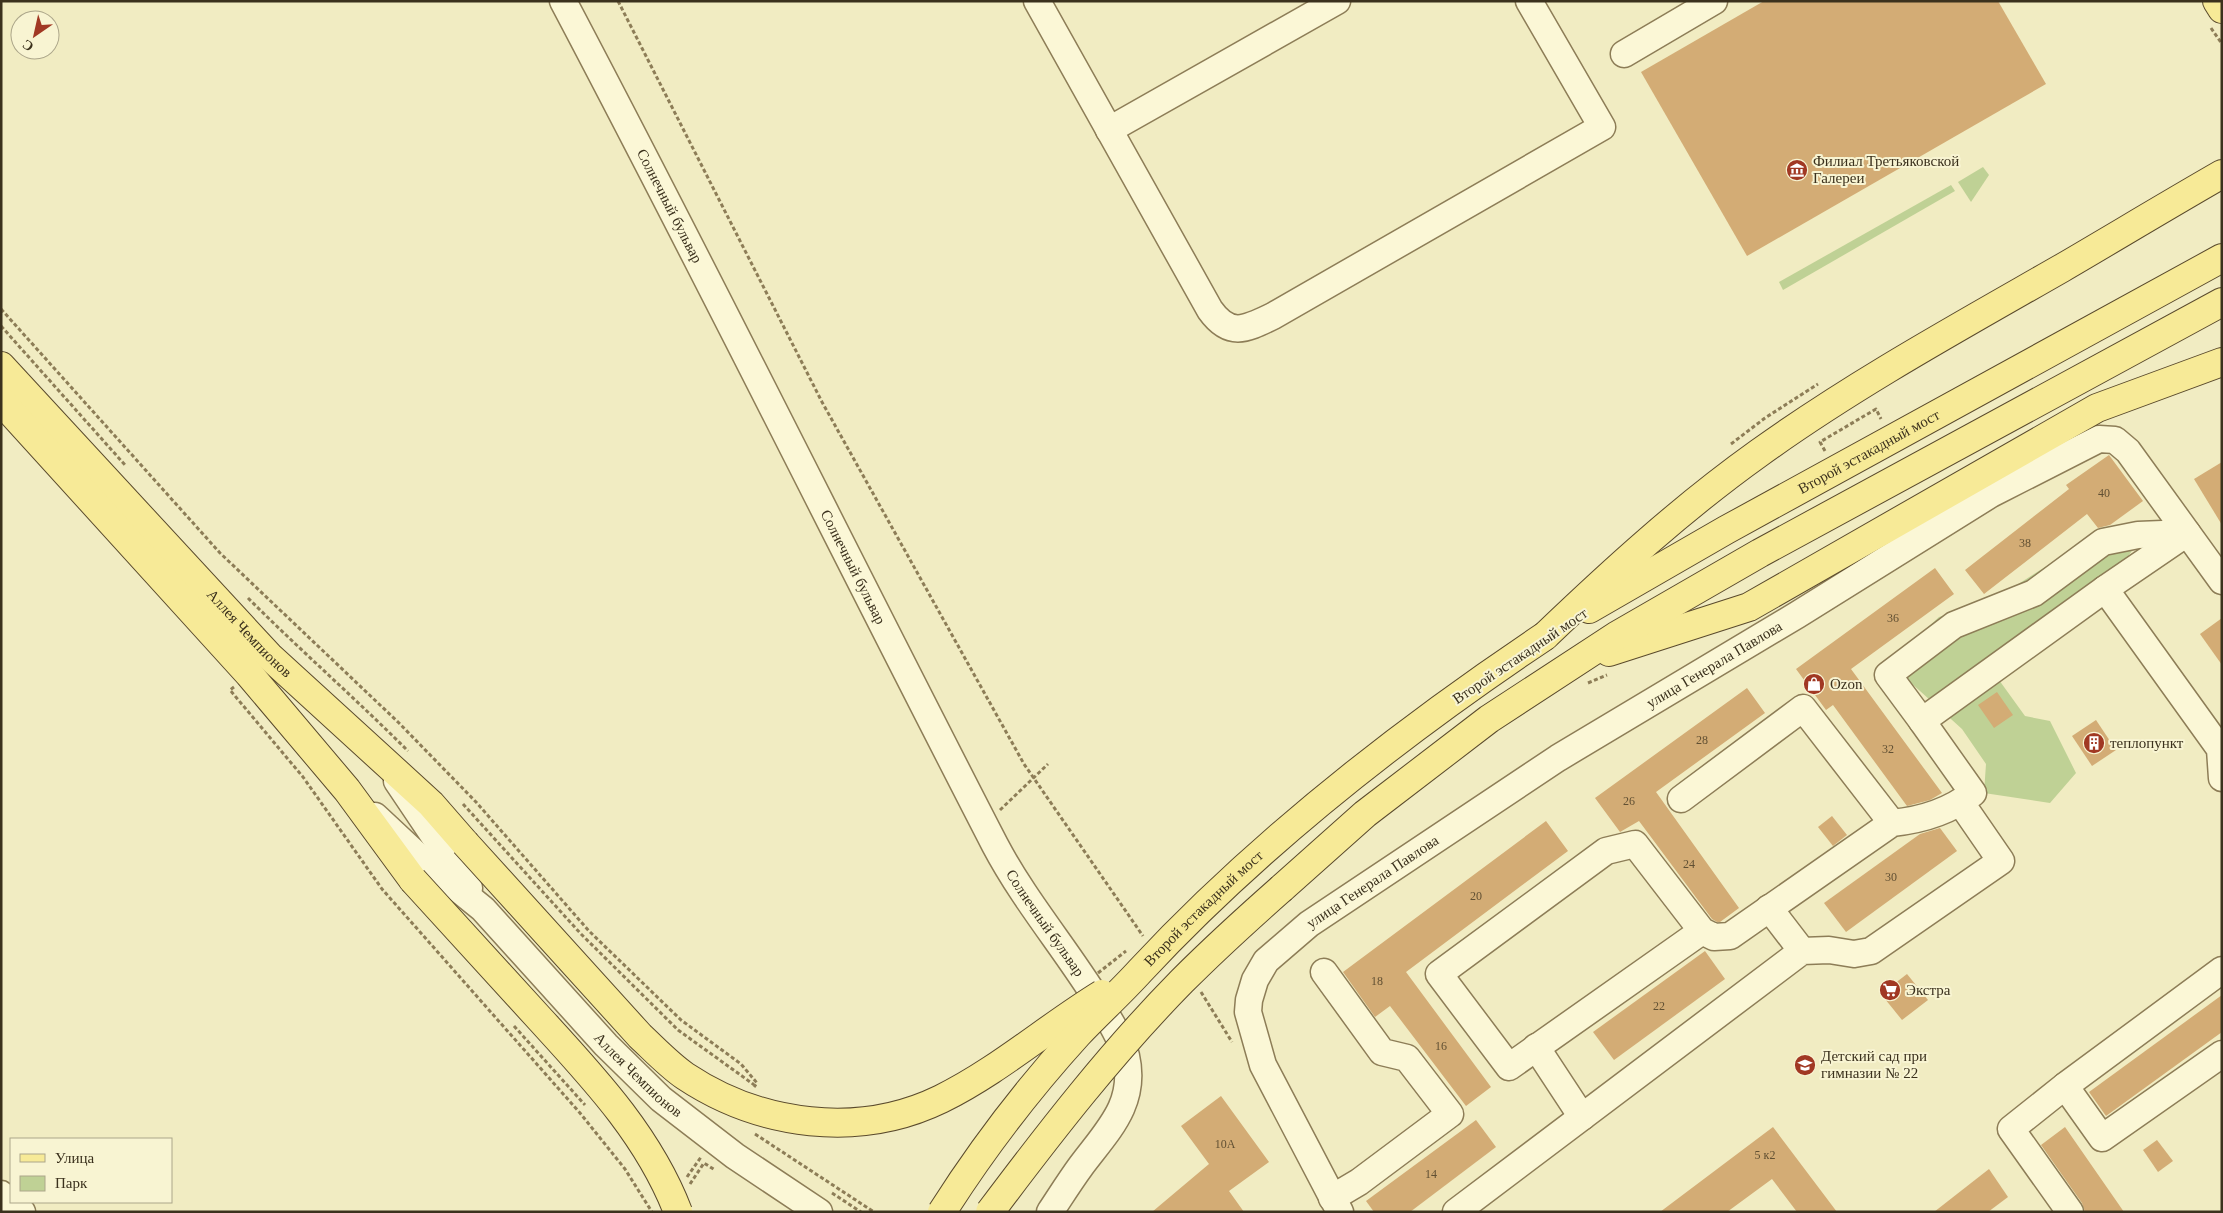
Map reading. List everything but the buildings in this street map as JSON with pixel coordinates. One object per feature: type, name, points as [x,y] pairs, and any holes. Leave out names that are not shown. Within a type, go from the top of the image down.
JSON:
[{"type":"main road","points":[[2217,1],[2222,9]]},
{"type":"main road","points":[[1545,636],[1623,562],[1756,455],[1851,391],[1933,341],[2222,174]]},
{"type":"main road","name":"Второй эстакадный мост","points":[[942,1212],[967,1173],[1022,1100],[1078,1034],[1235,878],[1336,789],[1427,719],[1545,636],[1726,530],[2222,258]]},
{"type":"main road","points":[[990,1212],[1036,1151],[1125,1043],[1182,982],[1240,926],[1344,832],[1489,719],[1574,662],[1658,610],[2222,302]]},
{"type":"main road","points":[[1574,662],[1749,607],[2097,408],[2222,362]]},
{"type":"main road","name":"Аллея Чемпионов","points":[[1,366],[269,656],[384,762]]},
{"type":"main road","name":"Аллея Чемпионов","points":[[1,401],[197,614],[347,790]]},
{"type":"main road","points":[[384,762],[431,804],[640,1036],[670,1064],[718,1095],[771,1116],[838,1123],[877,1118],[924,1107],[960,1089],[1089,1002],[1140,971]]},
{"type":"main road","points":[[347,790],[413,880],[600,1086],[623,1115],[650,1155],[678,1212]]},
{"type":"street","name":"Солнечный бульвар","points":[[563,1],[677,217],[1006,866],[1081,973],[1114,1028],[1126,1054],[1129,1083],[1124,1103],[1112,1126],[1050,1212]]},
{"type":"street","points":[[1037,1],[1214,317],[1219,323],[1230,328],[1250,327],[1273,316],[1602,127],[1529,1]]},
{"type":"street","points":[[1109,130],[1337,1]]},
{"type":"street","points":[[1624,54],[1714,1]]},
{"type":"street","name":"улица Генерала Павлова","points":[[1336,1205],[1263,1065],[1248,1012],[1248,1000],[1255,980],[1266,961],[1310,924],[1558,758],[1797,615],[1992,494],[2099,439],[2115,440],[2128,451],[2222,581]]},
{"type":"street","points":[[1922,721],[2186,533]]},
{"type":"street","points":[[1702,931],[1509,1067],[1439,974],[1606,851],[1635,844],[1702,931],[1714,937],[1730,936],[1892,823],[1915,821],[1961,803],[1973,793],[1888,675],[1954,625],[2034,593],[2103,542],[2138,535],[2186,533]]},
{"type":"street","points":[[2105,589],[2220,749],[2222,778]]},
{"type":"street","points":[[1681,799],[1803,708],[1892,823]]},
{"type":"street","name":"Аллея Чемпионов","points":[[384,762],[483,909],[606,1045],[661,1099],[735,1156],[819,1212]]},
{"type":"street","name":"Аллея Чемпионов","points":[[347,790],[420,858],[483,909]]},
{"type":"street","points":[[1456,1212],[1802,951],[1829,950],[1854,954],[1871,951],[2001,861],[1961,803]]},
{"type":"street","points":[[1769,908],[1802,951]]},
{"type":"street","points":[[2070,1212],[2011,1129],[2065,1086],[2222,970]]},
{"type":"street","points":[[1324,972],[1382,1052],[1407,1058],[1450,1114],[1360,1182],[1336,1205]]},
{"type":"street","points":[[1536,1047],[1582,1118]]},
{"type":"street","points":[[2065,1086],[2102,1138],[2222,1054]]},
{"type":"street","points":[[12,1203],[22,1212]]},
{"type":"path","points":[[618,1],[822,402],[1033,777],[1148,942]]},
{"type":"path","points":[[1,309],[220,553],[406,730],[476,802],[589,931],[681,1020],[741,1064],[757,1083],[752,1090]]},
{"type":"path","points":[[1,326],[126,466]]},
{"type":"path","points":[[1827,456],[1820,442],[1876,409],[1881,419]]},
{"type":"path","points":[[246,596],[287,637]]},
{"type":"path","points":[[240,682],[230,690],[303,777],[382,889],[580,1113],[625,1169],[652,1212]]},
{"type":"path","points":[[982,820],[1003,809],[1048,764]]},
{"type":"path","points":[[1091,978],[1114,960]]},
{"type":"path","points":[[1196,986],[1210,1004],[1234,1045]]},
{"type":"path","points":[[749,1130],[874,1212]]},
{"type":"path","points":[[688,1186],[704,1163],[721,1174]]},
{"type":"green space","points":[[1983,167],[1989,175],[1971,202],[1958,182]]},
{"type":"green space","points":[[1951,185],[1955,191],[1783,290],[1779,282]]},
{"type":"green space","points":[[2152,521],[2125,561],[1999,680],[2025,716],[2050,721],[2076,773],[2050,803],[1984,793],[1986,764],[1962,729],[1889,663],[1939,617],[1998,597],[2086,541]]},
{"type":"place","name":"Филиал Третьяковской Галереи","points":[[1797,170]]},
{"type":"place","name":"Ozon","points":[[1814,684]]},
{"type":"place","name":"теплопункт","points":[[2094,743]]},
{"type":"place","name":"Экстра","points":[[1890,990]]},
{"type":"place","name":"Детский сад при гимназии № 22","points":[[1805,1065]]}]
